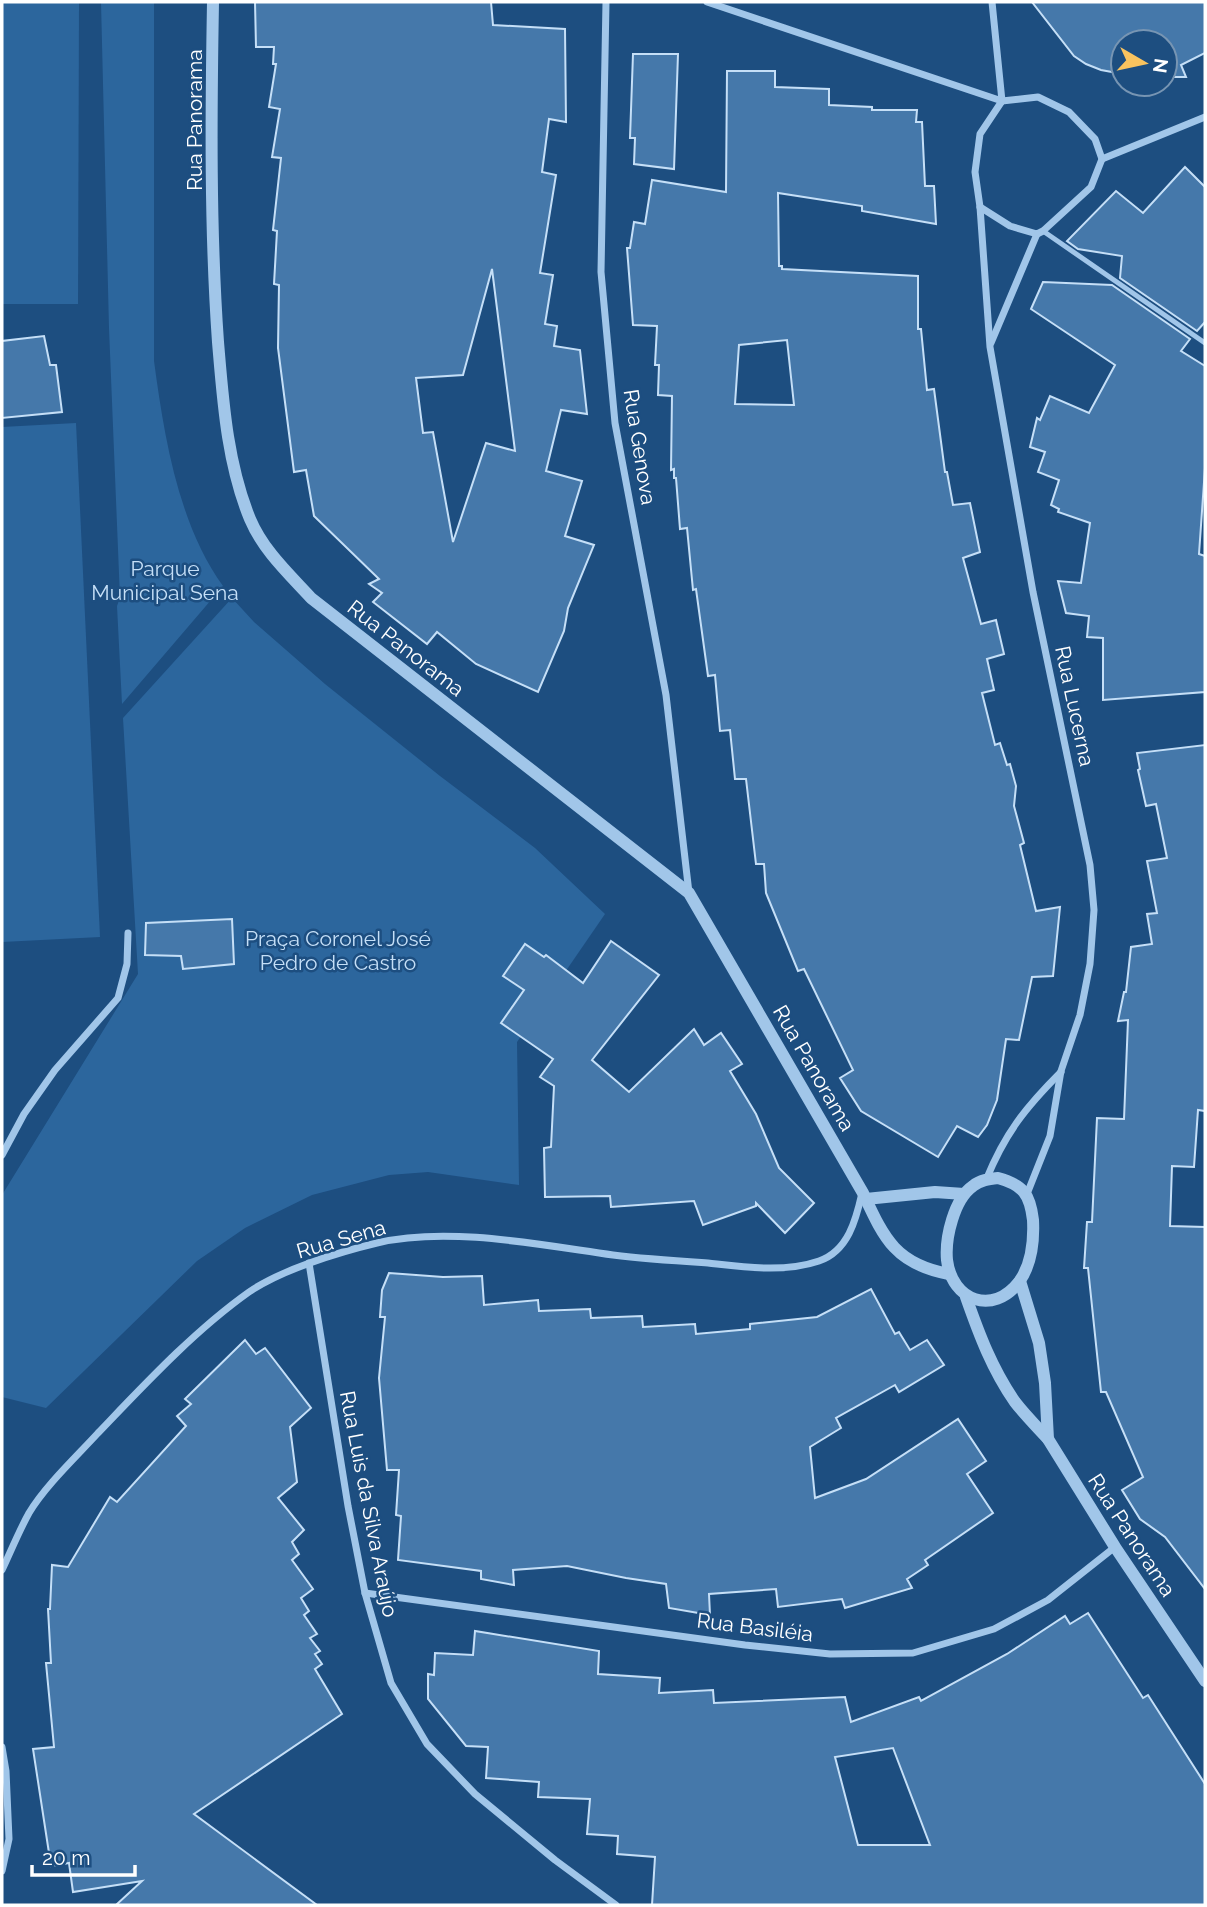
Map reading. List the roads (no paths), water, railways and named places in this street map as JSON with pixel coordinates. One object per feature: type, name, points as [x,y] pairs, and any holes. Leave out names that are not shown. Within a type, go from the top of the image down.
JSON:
[{"type":"street","name":"Rua Panorama","points":[[213,2],[213,270],[222,390],[232,463],[250,519],[268,551],[311,598],[690,893],[889,1243],[909,1260],[928,1270],[949,1273]]},
{"type":"street","name":"Rua Genova","points":[[606,2],[601,272],[615,423],[666,695],[690,893]]},
{"type":"street","points":[[707,2],[1002,101],[1038,97],[1069,112],[1095,139],[1102,159],[1091,187],[1040,233],[990,347]]},
{"type":"street","points":[[992,2],[1002,101],[980,134],[975,172],[980,207],[1010,226],[1040,233]]},
{"type":"street","points":[[1102,159],[1205,117]]},
{"type":"street","name":"Rua Lucerna","points":[[980,207],[990,347],[1033,592],[1090,864],[1094,910],[1090,964],[1080,1015],[1061,1071],[1050,1136],[1027,1194]]},
{"type":"street","points":[[2,1155],[24,1114],[55,1070],[118,998],[127,964],[128,933]]},
{"type":"street","name":"Rua Lucerna","points":[[986,1180],[998,1149],[1018,1119],[1061,1071]]},
{"type":"street","points":[[965,1297],[990,1300],[1007,1294],[1020,1281],[1028,1264],[1034,1238],[1032,1210],[1027,1194],[1017,1186],[998,1178],[974,1185],[964,1194],[948,1232],[949,1273],[965,1297],[996,1372],[1017,1404],[1048,1439]]},
{"type":"street","points":[[864,1196],[935,1192],[964,1194]]},
{"type":"street","name":"Rua Sena","points":[[2,1570],[30,1511],[71,1462],[181,1349],[250,1291],[309,1263],[379,1242],[436,1237],[506,1240],[617,1255],[756,1268],[787,1267],[820,1261],[842,1245],[855,1223],[864,1196]]},
{"type":"street","name":"Rua Luis da Silva Araújo","points":[[309,1263],[348,1506],[365,1593],[391,1683],[427,1744],[475,1794],[555,1860],[617,1905]]},
{"type":"street","name":"Rua Panorama","points":[[1020,1281],[1039,1343],[1045,1383],[1048,1439],[1115,1547],[1205,1681]]},
{"type":"street","name":"Rua Basiléia","points":[[365,1593],[830,1654],[913,1653],[994,1629],[1048,1600],[1115,1547]]},
{"type":"street","points":[[2,1747],[6,1771],[9,1839],[2,1871]]},
{"type":"lane","points":[[1040,233],[1205,343]]},
{"type":"park label","name":"Parque Municipal Sena","points":[[165,580]]},
{"type":"park label","name":"Praça Coronel José Pedro de Castro","points":[[338,950]]}]
